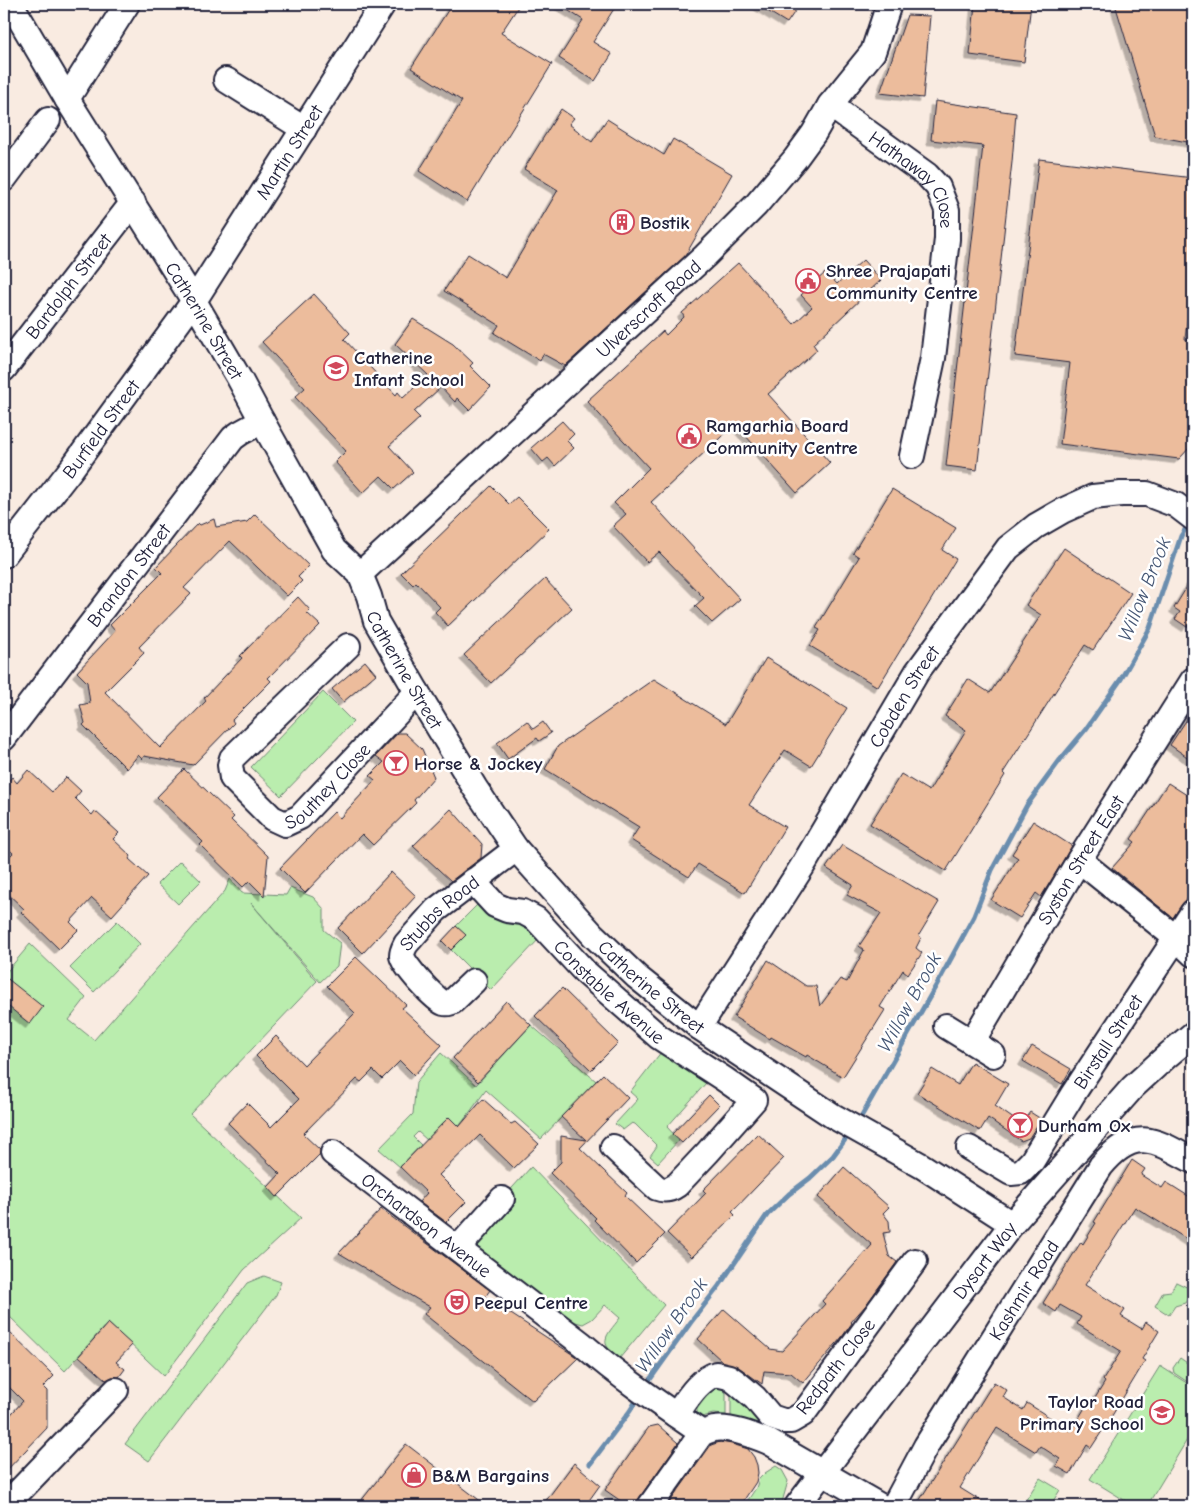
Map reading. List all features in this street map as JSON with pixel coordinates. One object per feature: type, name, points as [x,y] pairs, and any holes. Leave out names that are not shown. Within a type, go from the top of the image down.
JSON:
[{"type":"street","name":"Catherine Street","points":[[11,4],[66,99],[194,301],[334,550],[360,574],[376,621],[416,692],[475,788],[516,849],[593,935],[637,977],[699,1027],[833,1116],[922,1166],[1012,1224]]},
{"type":"street","points":[[66,99],[127,4]]},
{"type":"street","name":"Martin Street","points":[[194,301],[382,4]]},
{"type":"street","name":"Ulverscroft Road","points":[[360,574],[705,256],[756,205],[795,159],[814,133],[830,105],[873,52],[889,4]]},
{"type":"street","points":[[226,80],[304,129]]},
{"type":"street","name":"Hathaway Close","points":[[830,105],[927,175],[938,187],[946,210],[948,239],[933,358],[912,456]]},
{"type":"street","points":[[4,179],[48,120]]},
{"type":"street","name":"Bardolph Street","points":[[4,369],[132,202]]},
{"type":"street","name":"Burfield Street","points":[[4,554],[72,468],[194,301]]},
{"type":"street","name":"Brandon Street","points":[[4,738],[233,438],[262,421]]},
{"type":"street","name":"Cobden Street","points":[[699,1027],[802,867],[917,672],[1008,548],[1036,526],[1062,511],[1093,497],[1147,494],[1185,512]]},
{"type":"street","name":"Southey Close","points":[[348,646],[232,758],[230,765],[232,778],[272,818],[285,824],[300,817],[416,692]]},
{"type":"street","name":"Syston Street East","points":[[972,1042],[1079,860],[1193,680]]},
{"type":"street","name":"Stubbs Road","points":[[474,981],[452,1002],[444,1003],[436,998],[407,968],[402,956],[403,950],[406,944],[436,910],[516,849]]},
{"type":"street","points":[[1079,860],[1176,938],[1193,954]]},
{"type":"street","name":"Constable Avenue","points":[[473,881],[495,905],[507,910],[523,912],[536,919],[585,972],[659,1037],[754,1100],[708,1152],[671,1189],[657,1188],[613,1148]]},
{"type":"street","name":"Birstall Street","points":[[970,1148],[1011,1173],[1021,1172],[1032,1161],[1073,1094],[1193,912]]},
{"type":"street","points":[[946,1026],[993,1055]]},
{"type":"street","name":"Dysart Way","points":[[797,1506],[1012,1224],[1133,1088],[1193,1034]]},
{"type":"street","name":"Kashmir Road","points":[[894,1506],[926,1446],[1111,1154],[1122,1146],[1144,1140],[1165,1145],[1193,1161]]},
{"type":"street","name":"Orchardson Avenue","points":[[333,1153],[582,1344],[617,1374],[702,1433]]},
{"type":"street","points":[[458,1248],[502,1199]]},
{"type":"street","name":"Redpath Close","points":[[676,1415],[704,1380],[716,1374],[729,1377],[736,1382],[755,1398],[771,1417],[783,1421],[791,1421],[803,1414],[915,1261]]},
{"type":"street","points":[[6,1506],[116,1390]]},
{"type":"street","points":[[650,1506],[702,1433],[715,1429],[731,1430],[755,1436],[769,1442],[880,1506]]},
{"type":"green space","points":[[323,692],[353,722],[281,796],[251,767]]},
{"type":"green space","points":[[180,861],[201,881],[178,904],[157,884]]},
{"type":"green space","points":[[230,879],[242,893],[286,895],[290,888],[313,897],[324,909],[324,930],[340,943],[337,966],[320,982],[251,903],[317,981],[190,1114],[301,1218],[244,1270],[164,1376],[108,1323],[65,1371],[4,1311],[4,975],[30,944],[86,998],[69,1020],[94,1040],[225,891]]},
{"type":"green space","points":[[478,904],[486,913],[496,919],[522,924],[539,939],[491,990],[451,950],[465,936],[456,926]]},
{"type":"green space","points":[[117,921],[140,944],[94,992],[70,968]]},
{"type":"green space","points":[[531,1025],[596,1081],[541,1139],[486,1090],[459,1127],[449,1117],[427,1140],[418,1132],[413,1137],[421,1145],[400,1167],[379,1149],[413,1114],[416,1082],[441,1053],[476,1085]]},
{"type":"green space","points":[[676,1033],[722,1065],[667,1127],[679,1140],[658,1163],[650,1156],[657,1146],[635,1124],[632,1123],[623,1130],[615,1124],[638,1099],[630,1092]]},
{"type":"green space","points":[[531,1167],[664,1305],[619,1359],[608,1348],[606,1339],[620,1318],[605,1305],[592,1319],[583,1324],[572,1321],[458,1248]]},
{"type":"green space","points":[[264,1276],[281,1282],[276,1295],[149,1461],[125,1444],[247,1283]]},
{"type":"green space","points":[[1176,1282],[1193,1290],[1185,1303],[1175,1306],[1169,1315],[1155,1306],[1163,1292],[1171,1291]]},
{"type":"green space","points":[[1180,1358],[1193,1367],[1192,1385],[1174,1373],[1173,1368]]},
{"type":"green space","name":"Taylor Road Primary School","points":[[1160,1366],[1193,1387],[1193,1430],[1147,1506],[1134,1506],[1090,1479]]},
{"type":"green space","points":[[713,1387],[721,1388],[726,1393],[726,1415],[713,1414],[702,1417],[698,1414],[698,1402]]},
{"type":"green space","points":[[734,1393],[762,1417],[757,1423],[731,1417],[731,1395]]},
{"type":"green space","points":[[776,1466],[782,1470],[788,1481],[781,1506],[744,1506],[756,1488],[759,1479]]},
{"type":"green space","points":[[1040,1478],[1060,1490],[1050,1506],[1022,1506]]},
{"type":"building","points":[[452,4],[520,4],[501,33],[552,64],[467,202],[419,171],[462,101],[411,68]]},
{"type":"building","points":[[558,4],[617,4],[593,42],[612,54],[595,81],[559,58],[583,20]]},
{"type":"building","points":[[756,4],[800,4],[787,23]]},
{"type":"building","points":[[975,4],[1031,4],[1024,62],[970,55]]},
{"type":"building","points":[[1115,4],[1193,4],[1193,143],[1155,136]]},
{"type":"building","points":[[907,15],[930,16],[923,98],[880,93]]},
{"type":"building","points":[[935,101],[1016,113],[977,470],[946,466],[983,146],[931,140]]},
{"type":"building","name":"Bostik","points":[[561,109],[574,118],[569,124],[592,142],[607,119],[664,155],[673,139],[732,174],[685,256],[565,366],[543,354],[540,361],[494,333],[499,325],[444,291],[468,254],[506,278],[558,190],[524,169]]},
{"type":"building","points":[[1039,159],[1193,178],[1193,272],[1185,339],[1193,340],[1193,444],[1179,459],[1060,444],[1070,363],[1015,356]]},
{"type":"building","points":[[863,260],[881,280],[813,344],[817,350],[768,394],[830,463],[797,493],[735,424],[651,502],[740,599],[712,623],[695,606],[704,598],[659,552],[647,562],[613,526],[626,514],[614,503],[649,468],[587,401],[663,331],[666,335],[684,317],[682,313],[738,263],[794,324],[812,307],[801,295],[826,272],[837,284]]},
{"type":"building","points":[[314,294],[350,333],[344,339],[396,395],[398,392],[403,398],[428,375],[395,344],[413,319],[453,344],[473,363],[470,366],[491,387],[469,410],[457,398],[455,402],[441,387],[414,412],[420,418],[389,446],[413,472],[394,489],[381,476],[363,493],[335,462],[346,451],[295,397],[305,388],[262,342]]},
{"type":"building","points":[[562,421],[574,434],[567,441],[574,448],[555,466],[548,458],[543,462],[531,448]]},
{"type":"building","points":[[491,486],[509,504],[517,497],[549,529],[448,626],[435,612],[440,607],[416,582],[413,585],[401,573]]},
{"type":"building","points":[[892,489],[956,528],[942,550],[956,559],[878,687],[810,646],[820,630],[816,628],[859,557],[853,553]]},
{"type":"building","points":[[255,514],[309,566],[298,577],[302,581],[287,596],[230,541],[184,588],[191,594],[139,647],[144,653],[105,692],[160,748],[206,701],[204,698],[242,658],[240,656],[298,597],[310,610],[307,613],[320,625],[268,678],[271,681],[232,720],[234,723],[193,765],[144,756],[142,759],[138,755],[127,769],[83,725],[85,723],[80,705],[90,703],[87,682],[77,672],[115,631],[110,625],[162,573],[156,567],[198,523],[200,525],[214,519],[216,527],[247,522]]},
{"type":"building","points":[[1064,548],[1131,593],[1093,650],[1085,645],[1003,773],[1005,775],[946,871],[870,824],[901,774],[929,791],[966,730],[945,716],[968,679],[990,693],[1041,615],[1026,605]]},
{"type":"building","points":[[1193,577],[1193,620],[1187,627],[1175,619],[1180,612],[1174,608]]},
{"type":"building","points":[[545,579],[572,608],[491,683],[464,655]]},
{"type":"building","points":[[766,658],[847,708],[811,766],[785,750],[749,805],[785,827],[745,893],[698,864],[689,877],[631,840],[639,827],[545,769],[558,746],[654,679],[726,724]]},
{"type":"building","points":[[365,661],[376,674],[343,702],[332,689]]},
{"type":"building","points":[[1193,710],[1193,761],[1170,745]]},
{"type":"building","points":[[527,721],[533,729],[543,722],[551,733],[539,741],[537,738],[508,759],[497,743]]},
{"type":"building","points":[[398,733],[405,733],[422,749],[434,777],[414,800],[416,803],[373,845],[362,834],[305,893],[280,868],[334,812],[340,818],[375,780],[370,776],[384,762],[376,756]]},
{"type":"building","points":[[184,769],[234,817],[231,820],[268,856],[264,896],[249,881],[243,887],[200,845],[203,842],[157,797]]},
{"type":"building","points":[[28,770],[52,792],[66,777],[81,791],[75,798],[92,815],[95,811],[119,833],[113,839],[131,856],[129,859],[148,876],[112,916],[92,898],[70,922],[78,930],[59,949],[21,912],[24,909],[4,890],[4,862],[13,853],[4,845],[4,786],[12,777],[17,783]]},
{"type":"building","points":[[1168,783],[1193,799],[1193,896],[1192,899],[1186,900],[1182,904],[1173,918],[1112,868],[1135,842],[1131,839]]},
{"type":"building","points":[[451,809],[482,844],[481,858],[451,881],[413,846]]},
{"type":"building","points":[[1033,821],[1072,846],[1041,897],[1036,893],[1020,918],[991,900],[1018,858],[1012,854]]},
{"type":"building","points":[[842,845],[939,902],[919,935],[921,938],[916,948],[922,953],[908,974],[903,970],[880,1007],[885,1010],[843,1077],[807,1055],[806,1057],[771,1037],[770,1039],[734,1017],[768,960],[806,986],[816,986],[820,1006],[840,979],[847,982],[864,950],[859,946],[881,913],[847,895],[853,885],[826,868]]},
{"type":"building","points":[[391,872],[416,896],[363,953],[338,928]]},
{"type":"building","points":[[456,926],[466,935],[451,950],[442,941]]},
{"type":"building","points":[[356,957],[406,1005],[402,1008],[442,1045],[414,1075],[400,1061],[382,1079],[373,1070],[361,1082],[357,1079],[303,1134],[320,1150],[320,1154],[277,1197],[268,1187],[280,1174],[228,1123],[247,1103],[271,1127],[299,1099],[256,1056],[276,1036],[304,1065],[355,1013],[327,986]]},
{"type":"building","points":[[4,976],[43,1007],[30,1024],[4,1003]]},
{"type":"building","points":[[562,988],[618,1043],[591,1070],[535,1016]]},
{"type":"building","points":[[506,1001],[531,1025],[478,1082],[453,1058]]},
{"type":"building","points":[[1032,1046],[1071,1069],[1062,1084],[1023,1061]]},
{"type":"building","points":[[972,1062],[1008,1084],[995,1106],[1021,1124],[1030,1112],[1041,1119],[1029,1138],[1021,1141],[988,1118],[980,1131],[917,1093],[932,1069],[958,1085]]},
{"type":"building","points":[[603,1074],[628,1098],[580,1148],[627,1193],[625,1196],[665,1234],[636,1263],[594,1220],[596,1218],[550,1173],[561,1162],[561,1136],[586,1140],[561,1117]]},
{"type":"building","points":[[709,1095],[719,1105],[682,1143],[672,1134]]},
{"type":"building","points":[[483,1099],[511,1124],[515,1122],[539,1144],[514,1168],[480,1135],[439,1175],[466,1202],[446,1222],[419,1202],[427,1193],[400,1167],[449,1117],[459,1127]]},
{"type":"building","points":[[758,1134],[784,1158],[732,1212],[735,1215],[692,1257],[667,1233],[706,1193],[703,1190]]},
{"type":"building","points":[[1132,1160],[1145,1169],[1141,1175],[1162,1188],[1166,1182],[1193,1199],[1193,1243],[1135,1207],[1085,1285],[1125,1310],[1121,1316],[1142,1329],[1146,1322],[1159,1331],[1142,1359],[1145,1361],[1110,1419],[1091,1448],[1087,1445],[1070,1474],[1056,1466],[1060,1459],[1040,1446],[1036,1452],[997,1428],[960,1488],[989,1506],[916,1506],[994,1382],[1007,1390],[1003,1397],[1023,1410],[1027,1403],[1071,1431],[1089,1401],[1092,1403],[1105,1382],[1103,1380],[1121,1351],[1077,1324],[1081,1317],[1060,1305],[1056,1312],[1043,1303],[1081,1242],[1083,1244],[1096,1223],[1094,1222]]},
{"type":"building","points":[[844,1167],[889,1207],[883,1213],[889,1221],[890,1232],[883,1233],[889,1256],[897,1262],[866,1305],[851,1322],[842,1337],[803,1383],[791,1373],[764,1371],[762,1384],[737,1366],[723,1362],[698,1339],[724,1309],[770,1349],[782,1351],[825,1304],[822,1301],[872,1245],[818,1197]]},
{"type":"building","name":"Peepul Centre","points":[[381,1209],[490,1290],[485,1297],[578,1358],[533,1401],[424,1314],[430,1307],[339,1253]]},
{"type":"building","points":[[108,1323],[132,1345],[116,1362],[125,1369],[119,1377],[112,1377],[106,1380],[79,1356]]},
{"type":"building","points":[[4,1327],[54,1376],[43,1387],[47,1391],[47,1428],[4,1473],[4,1422],[23,1401],[4,1382]]},
{"type":"building","points":[[658,1425],[678,1443],[639,1498],[637,1506],[628,1506],[605,1490],[649,1427]]},
{"type":"building","points":[[720,1442],[748,1449],[757,1465],[756,1482],[740,1506],[667,1506],[711,1445]]},
{"type":"building","name":"B&M Bargains","points":[[406,1444],[487,1506],[357,1506]]},
{"type":"building","points":[[574,1463],[600,1485],[585,1506],[542,1506]]},
{"type":"waterway","name":"Willow Brook","points":[[858,1122],[974,916],[992,870],[1027,805],[1060,760],[1086,729],[1121,679],[1150,628],[1181,536],[1190,522]]},
{"type":"waterway","name":"Willow Brook","points":[[646,1385],[719,1286],[767,1215],[833,1156],[850,1133]]},
{"type":"waterway","name":"Willow Brook","points":[[590,1464],[639,1396]]},
{"type":"place","name":"Bostik","points":[[622,222]]},
{"type":"place","name":"Shree Prajapati Community Centre","points":[[808,281]]},
{"type":"place","name":"Catherine Infant School","points":[[336,368]]},
{"type":"place","name":"Ramgarhia Board Community Centre","points":[[689,436]]},
{"type":"place","name":"Horse & Jockey","points":[[396,763]]},
{"type":"place","name":"Durham Ox","points":[[1020,1125]]},
{"type":"place","name":"Peepul Centre","points":[[457,1302]]},
{"type":"place","name":"Taylor Road Primary School","points":[[1162,1412]]},
{"type":"place","name":"B&M Bargains","points":[[414,1475]]}]
